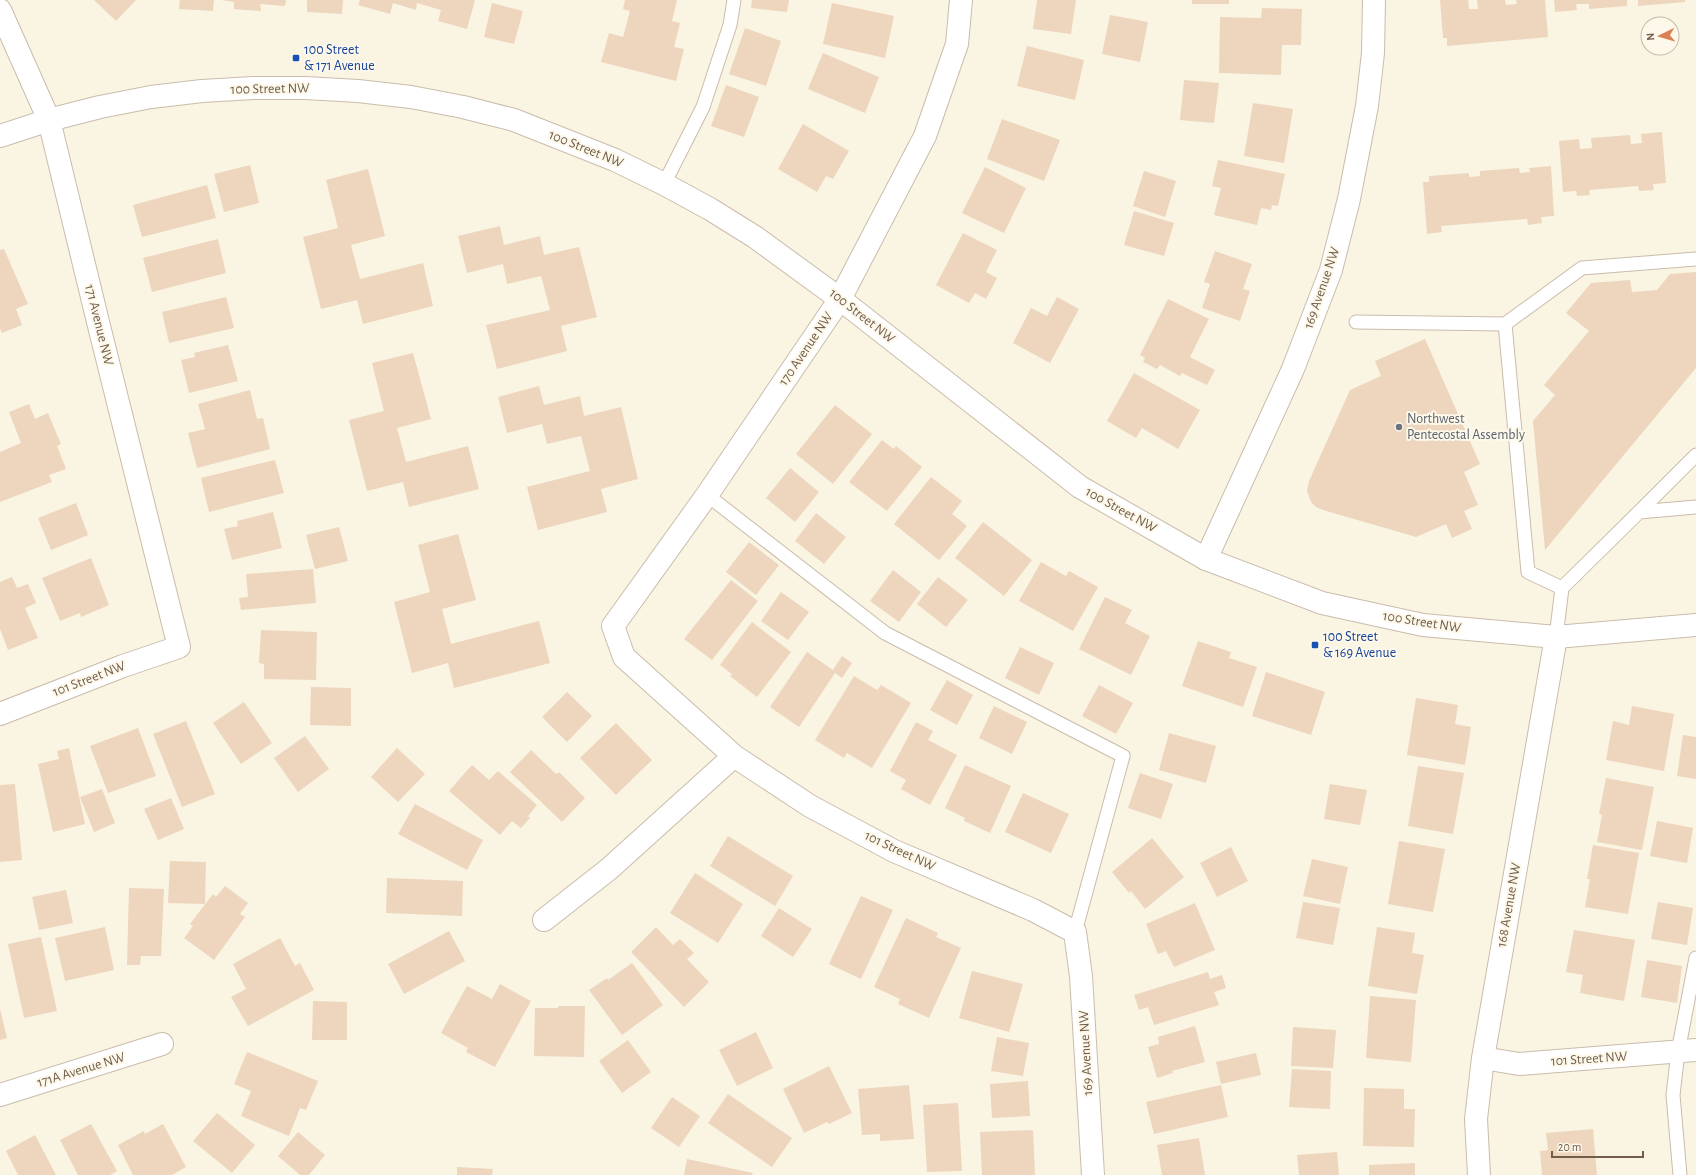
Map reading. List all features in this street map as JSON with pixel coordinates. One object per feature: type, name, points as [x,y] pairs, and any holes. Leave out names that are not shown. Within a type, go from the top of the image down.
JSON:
[{"type":"street","name":"170 Avenue NW","points":[[613,626],[707,495],[840,299],[925,136],[957,44],[961,0]]},
{"type":"street","name":"169 Avenue NW","points":[[1206,559],[1293,369],[1331,270],[1349,199],[1367,106],[1373,53],[1374,0]]},
{"type":"street","name":"171 Avenue NW","points":[[0,10],[49,120],[179,647]]},
{"type":"street","name":"100 Street NW","points":[[0,136],[49,120],[150,97],[202,91],[253,88],[305,88],[358,91],[410,97],[463,107],[514,120],[615,160],[710,209],[755,237],[840,299],[1080,487],[1206,559],[1322,603],[1422,625],[1556,637],[1696,625]]},
{"type":"street","name":"101 Street NW","points":[[613,626],[624,657],[734,756],[810,806],[894,851],[1033,910],[1075,932]]},
{"type":"street","name":"168 Avenue NW","points":[[1479,1175],[1476,1119],[1483,1058],[1556,637]]},
{"type":"street","name":"101 Street NW","points":[[0,714],[123,666],[179,647]]},
{"type":"street","points":[[544,920],[609,869],[734,756]]},
{"type":"street","name":"169 Avenue NW","points":[[1075,932],[1081,976],[1092,1175]]},
{"type":"street","name":"171A Avenue NW","points":[[0,1095],[162,1044]]},
{"type":"street","name":"101 Street NW","points":[[1483,1058],[1519,1064],[1687,1051]]},
{"type":"lane","points":[[664,184],[703,107],[730,25],[734,0]]},
{"type":"lane","points":[[1356,322],[1505,324],[1582,268],[1696,259]]},
{"type":"lane","points":[[1505,324],[1528,572],[1562,588]]},
{"type":"lane","points":[[1556,637],[1562,588],[1696,455]]},
{"type":"lane","points":[[707,495],[884,633],[1123,756],[1075,932]]},
{"type":"lane","points":[[1639,512],[1696,507]]},
{"type":"lane","points":[[1680,1175],[1673,1095],[1687,1051],[1696,958]]},
{"type":"building","points":[[94,0],[136,0],[116,21]]},
{"type":"building","points":[[180,0],[214,0],[213,11],[179,9]]},
{"type":"building","points":[[221,0],[286,0],[285,6],[260,4],[261,11],[234,9],[234,2]]},
{"type":"building","points":[[307,0],[343,0],[342,14],[307,12]]},
{"type":"building","points":[[360,0],[475,0],[467,29],[438,21],[441,10],[417,3],[416,10],[393,3],[390,14],[358,5]]},
{"type":"building","points":[[625,0],[677,0],[672,21],[680,23],[674,47],[684,49],[676,81],[601,62],[609,33],[623,37],[630,11],[623,9]]},
{"type":"building","points":[[752,0],[789,0],[787,12],[751,8]]},
{"type":"building","points":[[1037,0],[1076,0],[1071,34],[1033,29]]},
{"type":"building","points":[[1192,0],[1229,0],[1229,4],[1192,4]]},
{"type":"building","points":[[1440,0],[1468,0],[1469,9],[1478,9],[1477,0],[1505,0],[1506,5],[1517,4],[1516,0],[1545,0],[1548,37],[1447,46],[1447,38],[1443,38]]},
{"type":"building","points":[[1554,0],[1627,0],[1627,6],[1589,9],[1589,4],[1576,4],[1577,10],[1555,12]]},
{"type":"building","points":[[1638,0],[1685,0],[1685,2],[1638,6]]},
{"type":"building","points":[[492,3],[523,11],[514,44],[484,37]]},
{"type":"building","points":[[832,3],[894,16],[885,58],[823,44]]},
{"type":"building","points":[[1262,8],[1302,9],[1301,45],[1282,45],[1281,75],[1219,73],[1220,17],[1261,18]]},
{"type":"building","points":[[1110,15],[1148,22],[1140,62],[1102,54]]},
{"type":"building","points":[[745,28],[781,41],[766,86],[729,74]]},
{"type":"building","points":[[1027,46],[1084,60],[1075,100],[1017,86]]},
{"type":"building","points":[[823,53],[879,77],[865,113],[808,89]]},
{"type":"building","points":[[1184,80],[1219,83],[1214,123],[1180,120]]},
{"type":"building","points":[[726,85],[759,97],[744,137],[711,126]]},
{"type":"building","points":[[1253,103],[1293,109],[1284,163],[1244,156]]},
{"type":"building","points":[[1002,119],[1060,140],[1044,181],[987,159]]},
{"type":"building","points":[[803,124],[849,151],[833,179],[826,176],[817,192],[778,169]]},
{"type":"building","points":[[1662,132],[1666,183],[1653,184],[1654,190],[1639,191],[1638,186],[1589,190],[1590,195],[1577,196],[1576,191],[1563,192],[1559,141],[1579,139],[1580,149],[1592,148],[1591,138],[1630,135],[1631,144],[1642,143],[1641,134]]},
{"type":"building","points":[[1218,160],[1285,174],[1278,206],[1272,205],[1271,210],[1261,208],[1257,225],[1214,215],[1221,188],[1212,186]]},
{"type":"building","points":[[250,165],[259,203],[224,212],[214,174]]},
{"type":"building","points":[[1551,166],[1554,216],[1541,217],[1542,223],[1528,225],[1527,219],[1441,226],[1442,232],[1427,234],[1423,182],[1429,182],[1429,176],[1469,173],[1469,177],[1480,176],[1480,171],[1519,168],[1520,173],[1530,172],[1529,168]]},
{"type":"building","points":[[985,167],[1026,188],[1004,233],[962,213]]},
{"type":"building","points":[[368,169],[385,236],[351,245],[360,279],[423,263],[433,306],[363,324],[357,300],[321,309],[303,237],[338,228],[326,180]]},
{"type":"building","points":[[1144,171],[1176,181],[1165,217],[1133,206]]},
{"type":"building","points":[[207,185],[216,218],[142,237],[133,205]]},
{"type":"building","points":[[1134,211],[1174,223],[1164,256],[1124,245]]},
{"type":"building","points":[[500,226],[504,245],[540,236],[544,255],[579,247],[597,317],[561,326],[567,351],[497,369],[486,325],[550,310],[541,276],[507,284],[503,264],[467,273],[458,236]]},
{"type":"building","points":[[963,233],[997,250],[986,272],[997,278],[986,299],[975,293],[969,303],[936,285]]},
{"type":"building","points":[[218,239],[226,273],[152,292],[143,258]]},
{"type":"building","points":[[4,249],[28,304],[16,309],[22,325],[2,333],[0,329],[0,250]]},
{"type":"building","points":[[1215,251],[1252,264],[1243,289],[1250,291],[1240,321],[1202,308],[1210,284],[1204,282]]},
{"type":"building","points":[[1696,272],[1696,368],[1545,550],[1533,421],[1555,395],[1544,385],[1589,331],[1566,313],[1591,283],[1630,280],[1632,292],[1657,290],[1670,274]]},
{"type":"building","points":[[226,297],[234,328],[169,343],[162,312]]},
{"type":"building","points":[[1057,297],[1079,309],[1050,363],[1013,343],[1031,308],[1047,316]]},
{"type":"building","points":[[1168,299],[1209,319],[1190,357],[1215,370],[1207,385],[1182,373],[1180,376],[1160,365],[1157,369],[1143,362],[1145,358],[1140,355]]},
{"type":"building","name":"Northwest Pentecostal Assembly","points":[[1425,339],[1480,464],[1464,472],[1478,505],[1464,511],[1472,529],[1452,538],[1446,524],[1416,537],[1323,510],[1316,507],[1311,502],[1307,491],[1309,481],[1350,390],[1381,376],[1375,361]]},
{"type":"building","points":[[228,345],[238,381],[189,393],[181,360],[195,357],[194,353]]},
{"type":"building","points":[[413,353],[431,419],[397,428],[406,462],[468,446],[479,489],[409,507],[403,482],[367,491],[349,420],[384,411],[372,363]]},
{"type":"building","points":[[1134,373],[1200,410],[1178,449],[1142,428],[1136,438],[1107,421]]},
{"type":"building","points":[[539,386],[544,405],[580,396],[584,416],[621,407],[638,479],[601,489],[607,512],[538,530],[527,487],[590,471],[581,436],[547,444],[542,424],[507,433],[498,397]]},
{"type":"building","points":[[250,390],[257,419],[263,418],[270,449],[197,468],[188,433],[205,429],[198,404]]},
{"type":"building","points":[[29,404],[35,419],[48,413],[61,444],[57,446],[66,469],[49,475],[52,482],[0,502],[0,452],[21,443],[9,412]]},
{"type":"building","points":[[835,405],[872,434],[833,484],[796,454]]},
{"type":"building","points":[[882,440],[894,449],[896,446],[922,467],[887,511],[849,482]]},
{"type":"building","points":[[275,460],[284,493],[209,512],[201,478]]},
{"type":"building","points":[[790,468],[819,492],[795,522],[766,498]]},
{"type":"building","points":[[931,477],[962,501],[952,514],[967,526],[939,560],[894,524]]},
{"type":"building","points":[[76,503],[88,535],[51,550],[38,518]]},
{"type":"building","points":[[273,512],[282,548],[232,560],[224,529],[238,526],[237,521]]},
{"type":"building","points":[[816,513],[846,537],[824,564],[795,541]]},
{"type":"building","points":[[983,522],[1032,560],[1004,596],[955,558]]},
{"type":"building","points":[[339,527],[348,561],[315,569],[306,535]]},
{"type":"building","points":[[458,534],[476,600],[442,609],[451,644],[539,621],[550,663],[454,688],[448,663],[412,673],[394,602],[430,592],[418,545]]},
{"type":"building","points":[[749,542],[779,565],[756,595],[726,572]]},
{"type":"building","points":[[91,558],[109,605],[81,617],[80,613],[60,621],[42,578]]},
{"type":"building","points":[[1041,562],[1066,576],[1069,571],[1098,587],[1073,631],[1019,601]]},
{"type":"building","points":[[313,569],[316,603],[241,610],[239,598],[248,597],[246,574]]},
{"type":"building","points":[[893,570],[921,592],[899,622],[870,601]]},
{"type":"building","points":[[12,577],[17,588],[28,584],[36,603],[25,608],[38,638],[8,650],[0,629],[0,582]]},
{"type":"building","points":[[938,577],[968,600],[946,627],[917,604]]},
{"type":"building","points":[[731,580],[758,601],[712,660],[684,639]]},
{"type":"building","points":[[781,592],[809,612],[788,640],[761,621]]},
{"type":"building","points":[[1105,597],[1132,610],[1125,623],[1150,636],[1131,675],[1079,649]]},
{"type":"building","points":[[752,622],[791,652],[757,697],[730,676],[732,674],[720,665]]},
{"type":"building","points":[[261,630],[317,632],[316,680],[264,679],[264,664],[259,663]]},
{"type":"building","points":[[1198,641],[1231,652],[1229,658],[1257,667],[1243,707],[1182,686]]},
{"type":"building","points":[[1020,647],[1054,663],[1039,695],[1005,678]]},
{"type":"building","points":[[807,652],[833,670],[842,656],[852,663],[842,678],[835,673],[799,727],[770,707]]},
{"type":"building","points":[[1266,672],[1325,692],[1311,735],[1252,716]]},
{"type":"building","points":[[854,676],[877,690],[881,685],[911,703],[872,768],[847,753],[844,758],[815,740]]},
{"type":"building","points":[[947,680],[973,695],[957,725],[930,710]]},
{"type":"building","points":[[1099,685],[1133,703],[1116,734],[1082,716]]},
{"type":"building","points":[[311,687],[351,688],[351,726],[310,725]]},
{"type":"building","points":[[567,692],[592,716],[567,742],[542,717]]},
{"type":"building","points":[[1416,698],[1458,705],[1455,724],[1471,727],[1465,765],[1407,755]]},
{"type":"building","points":[[244,702],[272,743],[241,764],[213,723]]},
{"type":"building","points":[[994,706],[1027,722],[1012,754],[979,738]]},
{"type":"building","points":[[1632,706],[1674,714],[1664,771],[1606,760],[1613,721],[1629,725]]},
{"type":"building","points":[[186,721],[215,794],[182,807],[153,734]]},
{"type":"building","points":[[916,722],[933,731],[928,740],[957,755],[930,805],[901,789],[906,780],[890,771]]},
{"type":"building","points":[[616,723],[652,760],[616,795],[580,758]]},
{"type":"building","points":[[138,728],[156,776],[108,793],[90,746]]},
{"type":"building","points":[[1169,733],[1216,746],[1206,783],[1159,770]]},
{"type":"building","points":[[1683,735],[1696,737],[1696,779],[1677,776]]},
{"type":"building","points":[[305,736],[329,769],[298,792],[274,758]]},
{"type":"building","points":[[69,748],[85,824],[53,832],[38,764],[59,759],[57,751]]},
{"type":"building","points":[[397,748],[425,774],[398,802],[371,777]]},
{"type":"building","points":[[531,750],[556,774],[559,772],[585,798],[562,822],[510,772]]},
{"type":"building","points":[[472,765],[489,780],[498,771],[537,805],[528,816],[530,818],[521,828],[512,821],[500,835],[449,791]]},
{"type":"building","points":[[965,765],[1011,786],[990,833],[964,821],[965,818],[945,808]]},
{"type":"building","points":[[1418,766],[1464,773],[1453,834],[1408,826]]},
{"type":"building","points":[[1140,773],[1173,784],[1161,819],[1128,808]]},
{"type":"building","points":[[1606,778],[1654,787],[1642,850],[1597,842],[1602,815],[1599,814]]},
{"type":"building","points":[[15,784],[22,860],[0,862],[0,785]]},
{"type":"building","points":[[1330,784],[1367,790],[1360,825],[1324,819]]},
{"type":"building","points":[[102,789],[115,823],[94,832],[80,797]]},
{"type":"building","points":[[1023,793],[1069,814],[1051,853],[1005,832]]},
{"type":"building","points":[[171,798],[184,829],[158,840],[144,809]]},
{"type":"building","points":[[415,804],[483,840],[467,870],[398,834]]},
{"type":"building","points":[[1657,821],[1693,828],[1687,863],[1650,856]]},
{"type":"building","points":[[728,836],[793,876],[775,906],[710,866]]},
{"type":"building","points":[[1152,838],[1184,877],[1145,909],[1131,891],[1129,893],[1112,872]]},
{"type":"building","points":[[1399,841],[1445,849],[1433,912],[1388,904]]},
{"type":"building","points":[[1593,845],[1639,853],[1628,914],[1585,907],[1590,879],[1587,879]]},
{"type":"building","points":[[1231,847],[1248,881],[1217,897],[1200,863]]},
{"type":"building","points":[[1312,859],[1348,867],[1340,904],[1303,896]]},
{"type":"building","points":[[170,861],[206,862],[205,904],[168,903]]},
{"type":"building","points":[[695,873],[743,904],[718,943],[670,913]]},
{"type":"building","points":[[387,878],[463,881],[462,916],[386,913]]},
{"type":"building","points":[[225,886],[248,903],[240,914],[245,917],[214,960],[184,938],[193,926],[190,924],[213,894],[216,897]]},
{"type":"building","points":[[129,888],[164,889],[161,956],[141,956],[140,965],[127,965]]},
{"type":"building","points":[[66,890],[73,923],[39,930],[32,897]]},
{"type":"building","points":[[861,896],[893,910],[861,979],[829,964]]},
{"type":"building","points":[[1303,902],[1340,908],[1333,945],[1296,938]]},
{"type":"building","points":[[1658,902],[1693,908],[1687,945],[1651,939]]},
{"type":"building","points":[[1195,903],[1215,950],[1174,967],[1166,951],[1158,954],[1146,924]]},
{"type":"building","points":[[779,908],[812,929],[793,957],[761,936]]},
{"type":"building","points":[[906,918],[938,933],[936,937],[961,948],[929,1018],[898,1004],[900,999],[874,987]]},
{"type":"building","points":[[105,927],[114,970],[65,981],[55,938]]},
{"type":"building","points":[[656,927],[673,945],[680,939],[694,953],[687,959],[709,982],[684,1007],[631,952]]},
{"type":"building","points":[[1377,927],[1415,933],[1412,953],[1424,955],[1417,994],[1368,986]]},
{"type":"building","points":[[1574,930],[1635,940],[1624,1001],[1580,993],[1583,975],[1566,972]]},
{"type":"building","points":[[449,931],[465,961],[404,994],[388,964]]},
{"type":"building","points":[[41,937],[57,1011],[24,1018],[8,944]]},
{"type":"building","points":[[280,938],[295,966],[300,963],[314,990],[248,1026],[231,997],[246,989],[233,964]]},
{"type":"building","points":[[1647,960],[1682,966],[1677,1003],[1641,997]]},
{"type":"building","points":[[632,963],[663,1005],[622,1035],[589,990],[607,978],[608,980]]},
{"type":"building","points":[[972,971],[1023,984],[1009,1032],[959,1018]]},
{"type":"building","points":[[1208,972],[1210,979],[1222,975],[1226,988],[1214,992],[1219,1005],[1154,1025],[1148,1007],[1139,1010],[1134,995]]},
{"type":"building","points":[[500,984],[531,1001],[495,1067],[466,1052],[468,1048],[441,1033],[467,986],[492,999]]},
{"type":"building","points":[[1370,996],[1416,1000],[1411,1062],[1366,1058]]},
{"type":"building","points":[[313,1001],[347,1002],[347,1040],[312,1040]]},
{"type":"building","points":[[558,1006],[585,1006],[584,1057],[534,1056],[535,1008],[558,1008]]},
{"type":"building","points":[[0,1009],[7,1038],[0,1040]]},
{"type":"building","points":[[1195,1026],[1205,1062],[1172,1071],[1173,1073],[1157,1078],[1148,1047],[1159,1044],[1158,1037]]},
{"type":"building","points":[[1293,1027],[1336,1030],[1333,1068],[1291,1066]]},
{"type":"building","points":[[756,1032],[773,1068],[737,1086],[719,1050]]},
{"type":"building","points":[[997,1037],[1029,1043],[1023,1076],[991,1071]]},
{"type":"building","points":[[628,1040],[651,1072],[622,1093],[599,1061]]},
{"type":"building","points":[[247,1052],[318,1081],[306,1110],[300,1108],[289,1136],[241,1116],[251,1091],[234,1084]]},
{"type":"building","points":[[1256,1053],[1261,1075],[1221,1084],[1216,1062]]},
{"type":"building","points":[[829,1066],[852,1113],[829,1124],[827,1122],[804,1133],[783,1089]]},
{"type":"building","points":[[1292,1069],[1331,1071],[1330,1109],[1289,1107]]},
{"type":"building","points":[[1028,1081],[1030,1116],[992,1118],[990,1084]]},
{"type":"building","points":[[909,1085],[914,1139],[880,1141],[880,1134],[862,1135],[858,1089]]},
{"type":"building","points":[[1221,1085],[1228,1117],[1154,1134],[1146,1102]]},
{"type":"building","points":[[1364,1088],[1404,1089],[1404,1109],[1415,1109],[1414,1147],[1363,1146]]},
{"type":"building","points":[[728,1094],[792,1138],[772,1167],[708,1123]]},
{"type":"building","points":[[672,1097],[700,1116],[679,1147],[651,1128]]},
{"type":"building","points":[[958,1103],[962,1171],[927,1172],[923,1105]]},
{"type":"building","points":[[217,1113],[255,1145],[232,1173],[193,1141]]},
{"type":"building","points":[[91,1124],[117,1171],[110,1175],[78,1175],[60,1140]]},
{"type":"building","points":[[163,1124],[186,1167],[172,1175],[133,1175],[118,1145],[144,1131],[145,1134]]},
{"type":"building","points":[[1593,1129],[1597,1175],[1542,1175],[1540,1151],[1548,1150],[1546,1133]]},
{"type":"building","points":[[1033,1130],[1035,1175],[982,1175],[980,1132]]},
{"type":"building","points":[[298,1132],[325,1155],[309,1175],[300,1175],[278,1156]]},
{"type":"building","points":[[35,1135],[56,1175],[18,1175],[6,1151]]},
{"type":"building","points":[[1199,1138],[1205,1175],[1162,1175],[1157,1145]]},
{"type":"building","points":[[1337,1152],[1339,1175],[1299,1175],[1297,1155]]},
{"type":"building","points":[[687,1159],[753,1173],[752,1175],[684,1175]]},
{"type":"building","points":[[1415,1163],[1415,1175],[1369,1175],[1369,1165]]},
{"type":"building","points":[[457,1167],[493,1169],[492,1175],[457,1175]]},
{"type":"place","name":"100 Street & 171 Avenue","points":[[296,58]]},
{"type":"place","name":"Northwest Pentecostal Assembly","points":[[1399,427]]},
{"type":"place","name":"100 Street & 169 Avenue","points":[[1315,645]]}]
